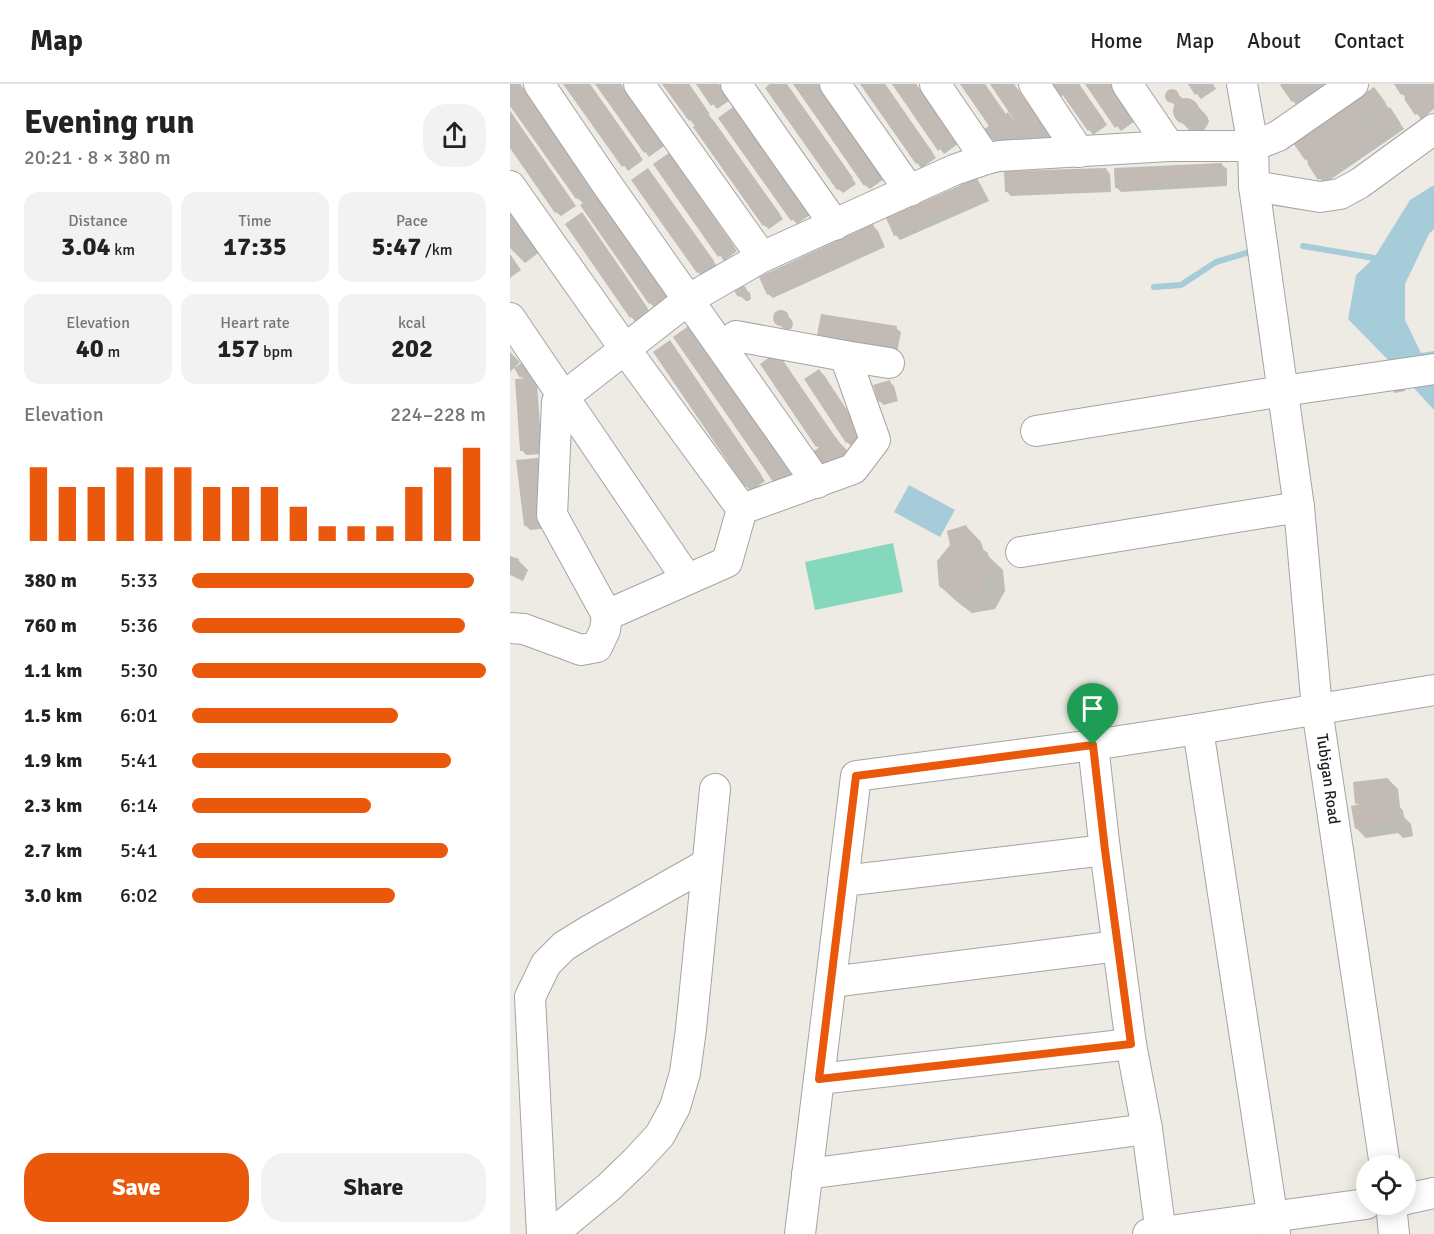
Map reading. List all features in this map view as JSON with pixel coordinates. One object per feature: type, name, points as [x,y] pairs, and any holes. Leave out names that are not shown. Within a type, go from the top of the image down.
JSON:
[{"type":"street","points":[[539,84],[817,483]]},
{"type":"street","points":[[639,84],[762,257]]},
{"type":"street","points":[[736,84],[835,225]]},
{"type":"street","points":[[835,84],[910,191]]},
{"type":"street","points":[[935,84],[986,159]]},
{"type":"street","points":[[1034,84],[1079,152]]},
{"type":"street","points":[[1127,84],[1169,146]]},
{"type":"street","name":"Tubigan Road","points":[[1242,84],[1253,146],[1254,186],[1299,507],[1317,709],[1383,1155]]},
{"type":"street","points":[[510,628],[524,629],[581,650],[597,647],[605,630],[607,615],[552,515],[557,402],[689,299],[762,257],[954,170],[986,159],[999,156],[1169,146],[1253,146],[1278,136],[1353,84]]},
{"type":"street","points":[[1254,186],[1320,197],[1340,194],[1360,183],[1434,129]]},
{"type":"street","points":[[510,186],[625,350],[742,509]]},
{"type":"street","points":[[510,318],[687,579]]},
{"type":"street","points":[[722,346],[736,336],[889,363]]},
{"type":"street","points":[[742,509],[853,469],[875,440],[845,356]]},
{"type":"street","points":[[1036,431],[1434,369]]},
{"type":"street","points":[[1021,552],[1299,507]]},
{"type":"street","points":[[607,615],[727,562],[742,509]]},
{"type":"street","points":[[800,1234],[856,776],[1093,745],[1434,692]]},
{"type":"street","points":[[1198,729],[1274,1225]]},
{"type":"street","points":[[1093,745],[1131,1044],[1147,1129],[1157,1233],[1274,1225],[1356,1206]]},
{"type":"street","points":[[552,1234],[609,1187],[636,1161],[660,1135],[675,1107],[685,1073],[691,1029],[715,789]]},
{"type":"street","points":[[843,881],[1105,850]]},
{"type":"street","points":[[542,1234],[530,997],[546,964],[564,946],[707,864]]},
{"type":"street","points":[[831,982],[1118,945]]},
{"type":"street","points":[[819,1079],[1131,1044]]},
{"type":"street","points":[[807,1174],[1147,1129]]},
{"type":"street","points":[[1416,1197],[1434,1193]]},
{"type":"street","points":[[1392,1215],[1394,1234]]},
{"type":"green space","points":[[893,543],[903,592],[815,610],[805,562]]},
{"type":"water","points":[[1434,185],[1434,229],[1429,234],[1405,284],[1405,320],[1421,353],[1434,351],[1434,410],[1348,319],[1356,275],[1374,258],[1410,200]]},
{"type":"water","points":[[909,485],[955,510],[940,537],[894,512]]},
{"type":"building","points":[[510,84],[520,84],[594,187],[576,199],[510,106]]},
{"type":"building","points":[[563,84],[590,84],[640,155],[622,167]]},
{"type":"building","points":[[595,84],[621,84],[661,141],[644,153]]},
{"type":"building","points":[[662,84],[689,84],[706,109],[689,121]]},
{"type":"building","points":[[696,84],[719,84],[727,95],[711,106]]},
{"type":"building","points":[[770,84],[787,84],[853,178],[837,190],[765,88]]},
{"type":"building","points":[[818,84],[880,174],[864,186],[794,85]]},
{"type":"building","points":[[860,84],[885,84],[933,153],[916,164]]},
{"type":"building","points":[[892,84],[916,84],[955,139],[938,151]]},
{"type":"building","points":[[960,84],[985,84],[1024,135],[990,84],[1014,84],[1041,122],[1038,123],[1046,134],[1051,132],[1056,139],[995,140],[981,131],[989,126]]},
{"type":"building","points":[[1046,84],[1079,84],[1104,120],[1088,131],[1059,90],[1053,94]]},
{"type":"building","points":[[1085,84],[1110,84],[1132,116],[1115,128]]},
{"type":"building","points":[[1188,84],[1212,84],[1195,95]]},
{"type":"building","points":[[1318,84],[1292,102],[1280,85]]},
{"type":"building","points":[[1394,84],[1417,84],[1401,95]]},
{"type":"building","points":[[1425,84],[1434,84],[1434,102],[1415,115],[1404,99]]},
{"type":"building","points":[[1374,87],[1386,103],[1305,160],[1293,143]]},
{"type":"building","points":[[1172,89],[1177,91],[1179,96],[1177,101],[1172,103],[1167,101],[1165,96],[1167,91]]},
{"type":"building","points":[[1186,98],[1195,102],[1199,111],[1195,120],[1186,124],[1177,120],[1173,111],[1177,102]]},
{"type":"building","points":[[733,107],[807,210],[791,221],[718,118]]},
{"type":"building","points":[[1390,107],[1401,124],[1318,180],[1307,163]]},
{"type":"building","points":[[510,111],[572,201],[555,213],[510,148]]},
{"type":"building","points":[[709,115],[780,214],[763,226],[693,127]]},
{"type":"building","points":[[669,153],[734,246],[718,257],[653,164]]},
{"type":"building","points":[[1222,163],[1223,182],[1115,188],[1114,168]]},
{"type":"building","points":[[648,168],[714,261],[697,273],[631,180]]},
{"type":"building","points":[[1106,168],[1107,188],[1005,192],[1004,171]]},
{"type":"building","points":[[977,178],[985,197],[894,236],[886,218]]},
{"type":"building","points":[[598,193],[667,291],[649,304],[580,205]]},
{"type":"building","points":[[510,211],[527,236],[510,248]]},
{"type":"building","points":[[582,212],[647,307],[630,318],[565,224]]},
{"type":"building","points":[[873,224],[882,242],[767,295],[759,277]]},
{"type":"building","points":[[743,285],[747,291],[743,297],[739,297],[735,289]]},
{"type":"building","points":[[781,310],[787,312],[789,318],[787,324],[781,326],[775,324],[773,318],[775,312]]},
{"type":"building","points":[[821,314],[897,326],[893,348],[817,335]]},
{"type":"building","points":[[690,325],[791,471],[774,483],[673,337]]},
{"type":"building","points":[[670,340],[762,476],[745,487],[653,352]]},
{"type":"building","points":[[777,352],[834,435],[816,447],[760,364]]},
{"type":"building","points":[[523,362],[529,371],[520,378],[514,368]]},
{"type":"building","points":[[819,369],[862,433],[846,443],[804,379]]},
{"type":"building","points":[[533,378],[539,450],[520,451],[515,379]]},
{"type":"building","points":[[890,380],[895,397],[878,401],[873,385]]},
{"type":"building","points":[[836,437],[848,457],[825,472],[812,452]]},
{"type":"building","points":[[538,458],[546,523],[524,526],[516,460]]},
{"type":"building","points":[[966,525],[971,541],[988,553],[990,575],[980,594],[956,599],[939,586],[937,561],[950,545],[947,531]]},
{"type":"building","points":[[510,556],[519,559],[513,572],[510,571]]},
{"type":"building","points":[[1388,778],[1391,799],[1394,799],[1396,813],[1402,812],[1404,827],[1391,829],[1390,823],[1355,829],[1351,806],[1372,802],[1355,804],[1353,782]]},
{"type":"waterway","points":[[1303,246],[1374,258],[1381,262]]},
{"type":"waterway","points":[[1154,287],[1181,285],[1216,262],[1253,251]]},
{"type":"route","points":[[1093,745],[1131,1044],[819,1079],[856,776],[1093,745]]}]
